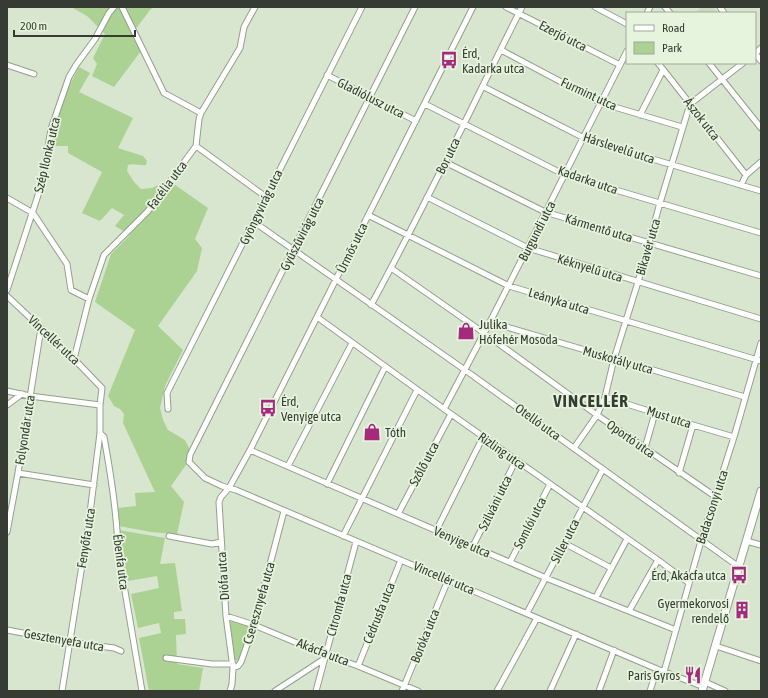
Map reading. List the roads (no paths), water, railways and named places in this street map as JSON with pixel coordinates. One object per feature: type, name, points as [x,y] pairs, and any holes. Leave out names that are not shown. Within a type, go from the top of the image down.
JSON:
[{"type":"main road","points":[[704,687],[761,491]]},
{"type":"street","name":"Szép Ilonka utca","points":[[7,290],[42,183],[52,126],[69,77],[95,39],[109,13],[114,7]]},
{"type":"street","points":[[122,7],[164,93],[201,113]]},
{"type":"street","points":[[256,7],[244,27],[240,48],[201,113],[196,146],[266,197]]},
{"type":"street","name":"Gyöngyvirág utca","points":[[168,409],[167,393],[362,7]]},
{"type":"street","name":"Gyűszűvirág utca","points":[[189,462],[190,454],[371,98],[415,7]]},
{"type":"street","name":"Ürmös utca","points":[[230,488],[473,7]]},
{"type":"street","name":"Ezerjó utca","points":[[506,7],[620,65]]},
{"type":"street","name":"Bor utca","points":[[371,305],[484,87],[522,7]]},
{"type":"street","points":[[595,7],[603,9],[626,23]]},
{"type":"street","name":"Furmint utca","points":[[501,50],[601,103],[682,128]]},
{"type":"street","name":"Burgundi utca","points":[[444,409],[509,286],[626,53]]},
{"type":"street","name":"Ászok utca","points":[[659,64],[746,175]]},
{"type":"street","points":[[710,64],[761,128]]},
{"type":"street","points":[[690,104],[742,64]]},
{"type":"street","points":[[7,65],[34,74]]},
{"type":"street","points":[[640,115],[663,70]]},
{"type":"street","name":"Gladiólusz utca","points":[[327,75],[416,121]]},
{"type":"street","name":"Hárslevelű utca","points":[[484,87],[588,140],[761,191]]},
{"type":"street","name":"Kadarka utca","points":[[425,104],[565,175],[761,233]]},
{"type":"street","name":"Bikavér utca","points":[[574,448],[597,415],[605,397],[625,320],[638,282],[690,104]]},
{"type":"street","name":"Facélia utca","points":[[74,359],[89,299],[104,255],[148,211],[196,146]]},
{"type":"street","name":"Kármentő utca","points":[[445,162],[546,212],[649,244],[761,276]]},
{"type":"street","points":[[741,185],[746,175],[761,162]]},
{"type":"street","name":"Kéknyelű utca","points":[[428,197],[528,248],[761,319]]},
{"type":"street","points":[[7,198],[33,213],[67,264],[71,290],[89,299]]},
{"type":"street","name":"Leányka utca","points":[[368,215],[509,286],[759,360]]},
{"type":"street","name":"Otelló utca","points":[[254,222],[465,370],[739,567]]},
{"type":"street","name":"Oportó utca","points":[[391,268],[484,332],[679,473],[716,497]]},
{"type":"street","name":"Vincellér utca","points":[[7,296],[100,385]]},
{"type":"street","name":"Rizling utca","points":[[317,317],[417,390],[689,583]]},
{"type":"street","name":"Muskotály utca","points":[[490,322],[745,397]]},
{"type":"street","name":"Folyondár utca","points":[[7,532],[9,509],[18,473],[41,328]]},
{"type":"street","points":[[288,466],[352,343]]},
{"type":"street","name":"Badacsonyi utca","points":[[664,672],[701,540],[716,497],[745,397],[759,360],[761,343]]},
{"type":"street","points":[[327,484],[385,367]]},
{"type":"street","name":"Fenyőfa utca","points":[[62,691],[94,485],[100,434],[100,404],[102,388],[100,385]]},
{"type":"street","points":[[343,536],[417,390]]},
{"type":"street","points":[[7,391],[30,396],[100,404]]},
{"type":"street","points":[[7,405],[22,394]]},
{"type":"street","name":"Must utca","points":[[605,397],[734,437]]},
{"type":"street","points":[[645,448],[655,413]]},
{"type":"street","name":"Szőlő utca","points":[[398,514],[451,414]]},
{"type":"street","points":[[679,473],[693,425]]},
{"type":"street","name":"Ébenfa utca","points":[[100,434],[104,437],[112,478],[118,550],[142,691]]},
{"type":"street","points":[[436,531],[483,437]]},
{"type":"street","name":"Venyige utca","points":[[250,450],[546,578],[676,630]]},
{"type":"street","name":"Szilváni utca","points":[[473,546],[516,460]]},
{"type":"street","name":"Vincellér utca","points":[[189,462],[205,478],[664,672],[704,687],[725,691]]},
{"type":"street","name":"Siller utca","points":[[527,613],[603,469]]},
{"type":"street","points":[[18,473],[94,485]]},
{"type":"street","name":"Somlói utca","points":[[510,562],[550,484]]},
{"type":"street","name":"Diófa utca","points":[[230,488],[221,497],[219,502],[226,616],[233,666]]},
{"type":"street","name":"Cseresznyefa utca","points":[[233,666],[238,666],[241,662],[254,625],[284,511]]},
{"type":"street","points":[[169,536],[212,544],[221,542]]},
{"type":"street","points":[[596,598],[627,539]]},
{"type":"street","points":[[746,541],[761,545]]},
{"type":"street","name":"Citromfa utca","points":[[316,691],[356,542]]},
{"type":"street","points":[[564,543],[611,568]]},
{"type":"street","name":"Cédrusfa utca","points":[[358,666],[400,560]]},
{"type":"street","points":[[629,611],[658,560]]},
{"type":"street","name":"Boróka utca","points":[[403,688],[448,580]]},
{"type":"street","name":"Akácfa utca","points":[[226,616],[254,625],[325,657],[358,666],[403,688],[418,691]]},
{"type":"street","points":[[497,691],[537,618]]},
{"type":"street","name":"Gesztenyefa utca","points":[[7,630],[69,642],[114,648],[121,651]]},
{"type":"street","points":[[550,691],[576,634]]},
{"type":"street","points":[[716,646],[761,661]]},
{"type":"street","points":[[599,691],[614,650]]},
{"type":"street","points":[[276,691],[325,657]]},
{"type":"street","points":[[166,658],[233,666],[230,691]]},
{"type":"street","points":[[650,691],[657,669]]},
{"type":"place","name":"Érd, Kadarka utca","points":[[449,60]]},
{"type":"place","name":"Julika Hófehér Mosoda","points":[[466,331]]},
{"type":"place","name":"Érd, Venyige utca","points":[[268,408]]},
{"type":"place","name":"Tóth","points":[[372,432]]},
{"type":"place","name":"Érd, Akácfa utca","points":[[739,575]]},
{"type":"place","name":"Gyermekorvosi rendelő","points":[[742,610]]},
{"type":"place","name":"Paris Gyros","points":[[693,675]]},
{"type":"district","name":"VINCELLÉR","points":[[591,401]]}]
